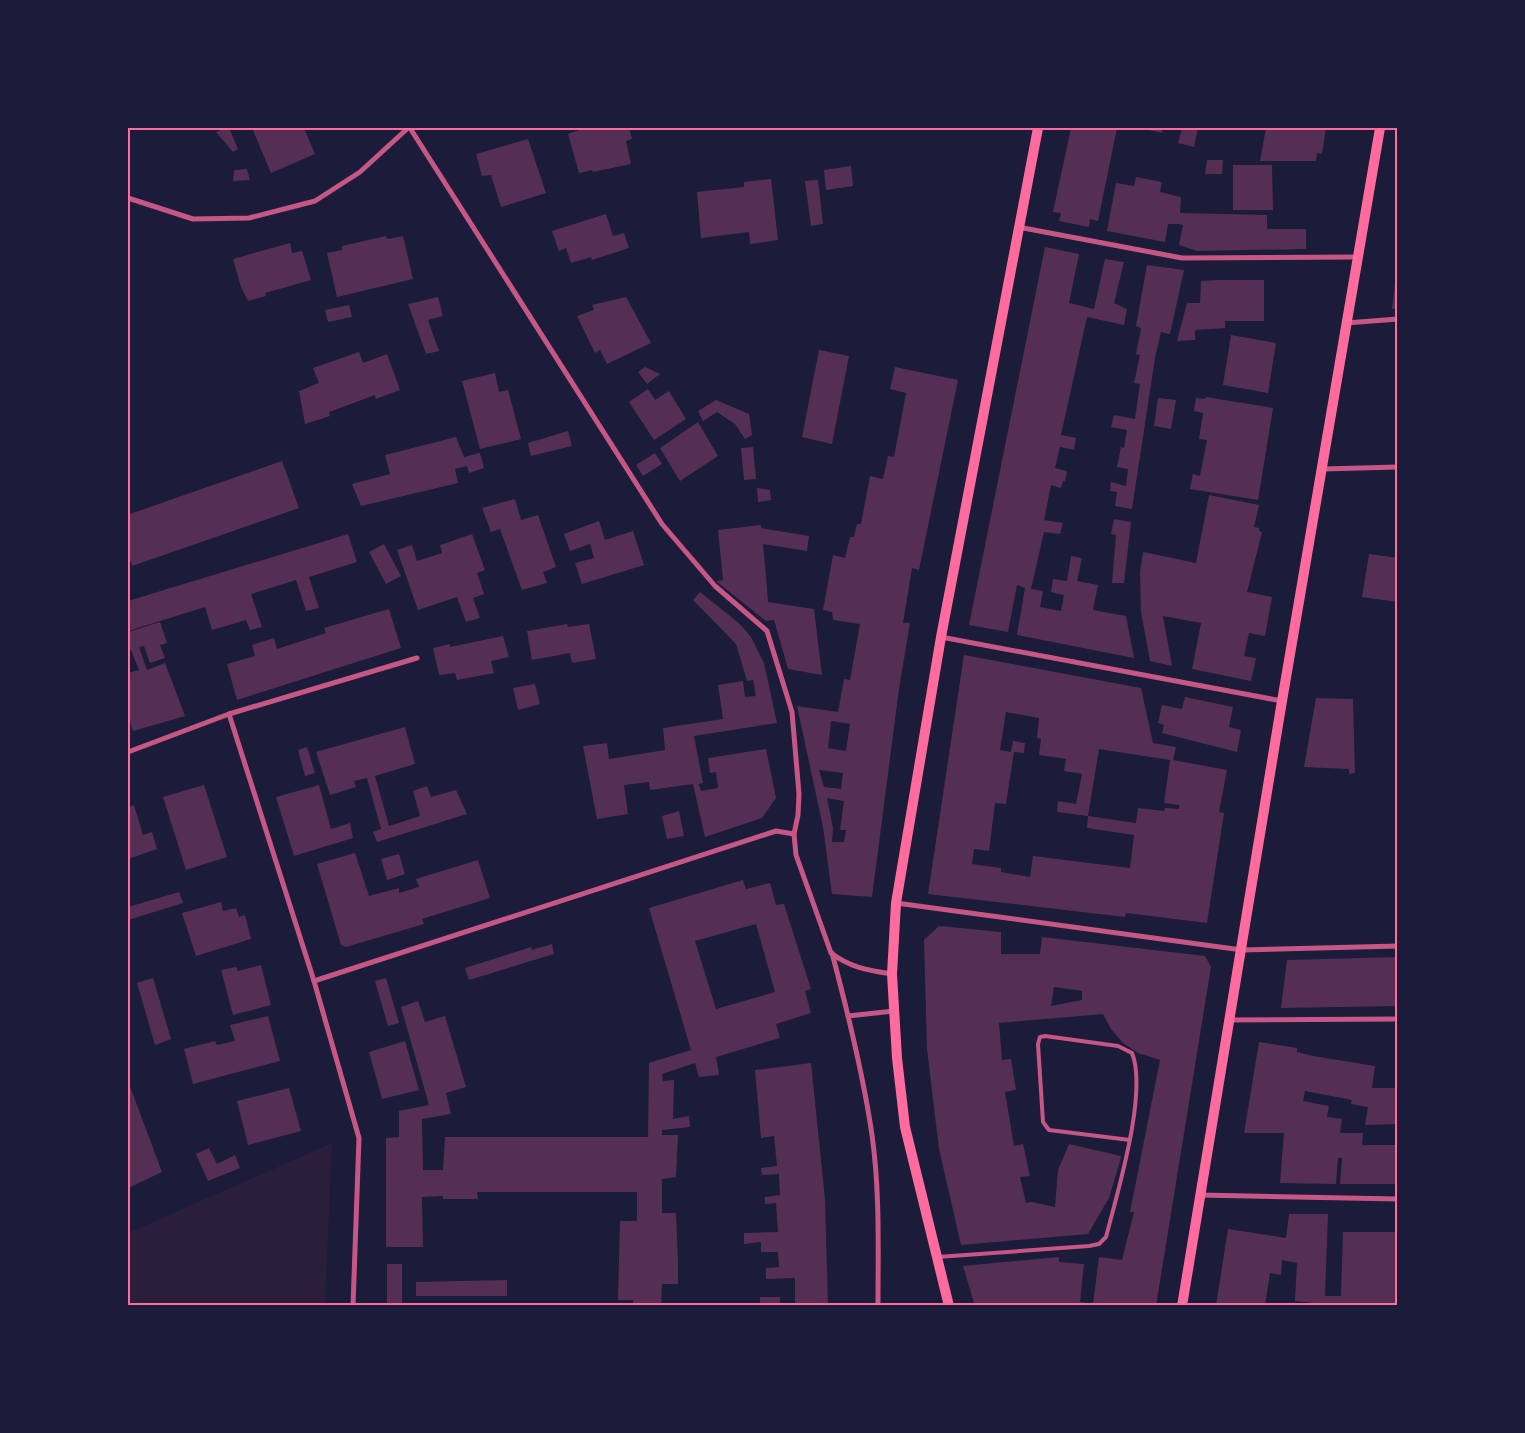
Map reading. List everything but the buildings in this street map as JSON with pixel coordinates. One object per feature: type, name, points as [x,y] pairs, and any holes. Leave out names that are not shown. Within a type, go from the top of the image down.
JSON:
[{"type":"main road","points":[[950,1306],[936,1257],[905,1126],[897,1058],[892,974],[896,903],[941,636],[1038,128]]},
{"type":"main road","points":[[1182,1306],[1282,701],[1380,128]]},
{"type":"street","points":[[128,198],[193,219],[249,218],[315,201],[360,172],[409,128],[662,524],[715,586],[767,631],[792,712],[799,794],[798,815],[794,834],[796,856],[832,953],[848,1016],[872,1136],[878,1231],[878,1306]]},
{"type":"street","points":[[1018,227],[1182,258],[1357,257]]},
{"type":"street","points":[[1346,322],[1398,319]]},
{"type":"street","points":[[1323,469],[1398,467]]},
{"type":"street","points":[[941,636],[1282,701]]},
{"type":"street","points":[[128,752],[229,714],[417,658]]},
{"type":"street","points":[[229,714],[314,981],[358,1138],[353,1306]]},
{"type":"street","points":[[314,981],[776,831],[794,834]]},
{"type":"street","points":[[896,903],[1242,950],[1398,946]]},
{"type":"street","points":[[832,953],[845,963],[858,969],[892,974]]},
{"type":"street","points":[[848,1016],[894,1011]]},
{"type":"street","points":[[1229,1020],[1398,1019]]},
{"type":"street","points":[[1199,1195],[1398,1199]]},
{"type":"lane","points":[[936,1257],[1099,1244],[1106,1237],[1130,1140],[1137,1066],[1132,1053],[1118,1046],[1046,1036],[1040,1038],[1038,1044],[1043,1122],[1049,1130],[1130,1140]]},
{"type":"shaded area","points":[[332,1143],[325,1305],[128,1305],[128,1233]]}]
